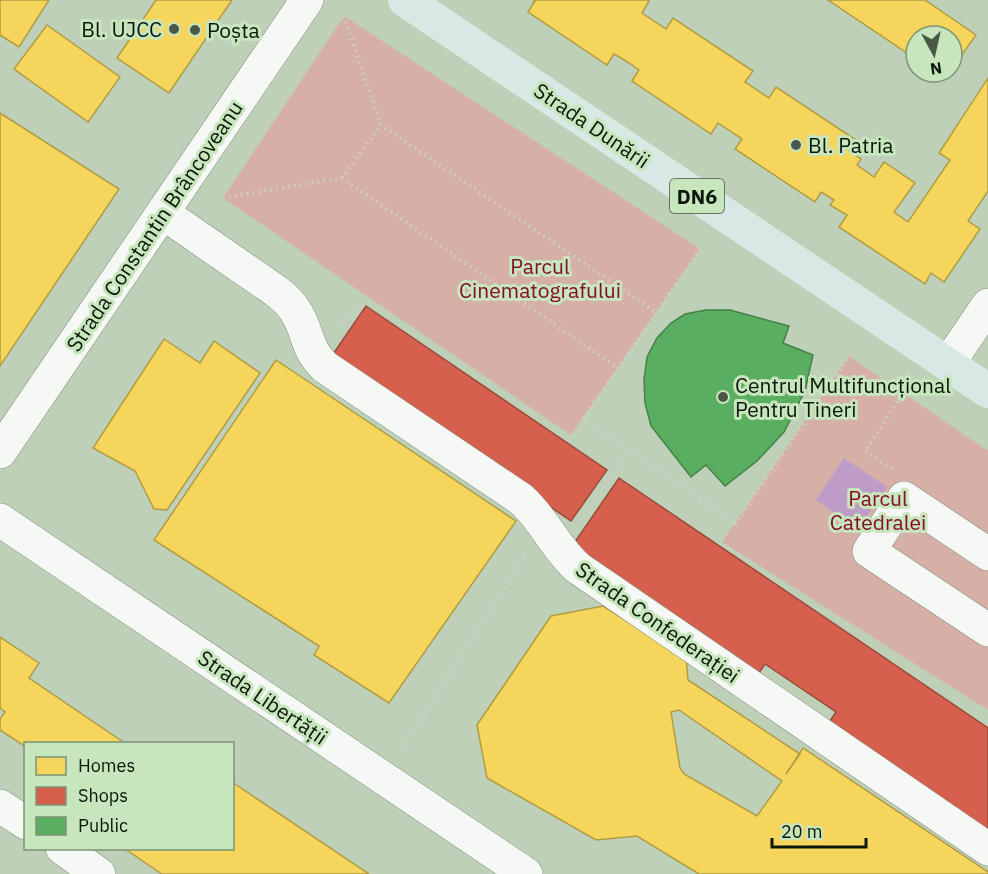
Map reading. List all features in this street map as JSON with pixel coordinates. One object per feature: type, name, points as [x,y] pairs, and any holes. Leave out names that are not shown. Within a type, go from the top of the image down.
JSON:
[{"type":"main road","name":"Strada Dunării","points":[[405,0],[988,391]]},
{"type":"street","name":"Strada Constantin Brâncoveanu","points":[[0,452],[307,0]]},
{"type":"street","name":"Strada Confederației","points":[[163,213],[289,301],[298,314],[309,346],[325,367],[521,499],[532,509],[552,538],[578,568],[988,849]]},
{"type":"street","points":[[948,364],[988,305]]},
{"type":"street","points":[[988,554],[904,498],[869,551],[988,630]]},
{"type":"street","name":"Strada Libertății","points":[[0,520],[526,874]]},
{"type":"street","points":[[0,806],[24,822]]},
{"type":"street","points":[[63,850],[99,874]]},
{"type":"path","points":[[345,16],[381,125],[657,313]]},
{"type":"path","points":[[342,178],[381,125]]},
{"type":"path","points":[[223,198],[342,178],[618,368]]},
{"type":"path","points":[[700,249],[583,419],[629,451],[736,523],[852,352]]},
{"type":"path","points":[[353,308],[362,313]]},
{"type":"path","points":[[904,498],[914,485],[865,451],[908,386]]},
{"type":"path","points":[[383,778],[552,538],[583,516],[629,451]]},
{"type":"path","points":[[602,478],[608,482]]},
{"type":"path","points":[[600,493],[606,497]]},
{"type":"path","points":[[577,512],[583,516]]},
{"type":"green space","name":"Parcul Cinematografului","points":[[344,16],[700,249],[571,435],[223,198]]},
{"type":"green space","name":"Parcul Catedralei","points":[[849,356],[988,451],[988,710],[722,542]]},
{"type":"shaded area","points":[[844,458],[887,487],[858,529],[816,500]]},
{"type":"building: Homes","points":[[0,0],[49,0],[19,47],[0,35]]},
{"type":"building: Homes","name":"Bl. UJCC","points":[[156,0],[232,0],[169,93],[117,58]]},
{"type":"building: Homes","name":"Bl. Patria","points":[[533,0],[649,1],[642,13],[666,29],[673,18],[753,71],[745,82],[769,98],[776,87],[856,140],[849,151],[861,159],[857,165],[874,177],[884,162],[915,183],[894,212],[908,222],[950,160],[939,153],[988,78],[988,191],[968,221],[980,229],[944,282],[931,273],[925,284],[839,227],[847,215],[830,205],[834,200],[821,192],[815,202],[735,149],[742,139],[718,123],[711,134],[632,81],[639,70],[626,61],[614,54],[607,65],[528,12],[535,1]]},
{"type":"building: Homes","points":[[828,0],[925,0],[960,24],[904,24],[904,51]]},
{"type":"building: Homes","points":[[47,25],[120,77],[88,122],[14,69]]},
{"type":"building: Homes","points":[[964,27],[976,35],[964,52]]},
{"type":"building: Homes","points":[[0,113],[119,189],[0,366]]},
{"type":"building: Homes","points":[[164,339],[200,363],[214,341],[260,373],[167,510],[154,509],[135,471],[93,448]]},
{"type":"building: Homes","points":[[276,360],[516,521],[389,703],[314,655],[319,646],[154,540]]},
{"type":"building: Homes","points":[[603,606],[686,658],[688,680],[799,754],[803,748],[988,874],[699,874],[637,836],[596,840],[487,778],[477,725],[551,616]],"holes":[[[679,710],[782,781],[757,816],[684,774],[680,768],[671,712]]]},
{"type":"building: Homes","points":[[0,637],[39,663],[29,678],[123,742],[24,742],[24,746],[0,730],[0,719],[5,712],[0,708]]},
{"type":"building: Homes","points":[[234,783],[369,874],[162,874],[126,850],[234,850]]},
{"type":"building: Shops","points":[[366,306],[607,470],[571,521],[331,357]]},
{"type":"building: Shops","points":[[619,478],[988,728],[988,833],[828,724],[836,712],[765,664],[757,676],[570,549]]},
{"type":"building: Public","name":"Centrul Multifuncțional Pentru Tineri","points":[[706,310],[730,310],[789,326],[783,343],[813,355],[805,391],[784,432],[757,461],[725,486],[706,465],[691,477],[651,426],[645,403],[644,380],[647,357],[657,338],[671,323],[685,314]]},
{"type":"place","name":"Bl. UJCC","points":[[174,29]]},
{"type":"place","name":"Poșta","points":[[195,30]]},
{"type":"place","name":"Bl. Patria","points":[[796,145]]},
{"type":"place","name":"Centrul Multifuncțional Pentru Tineri","points":[[723,397]]}]
